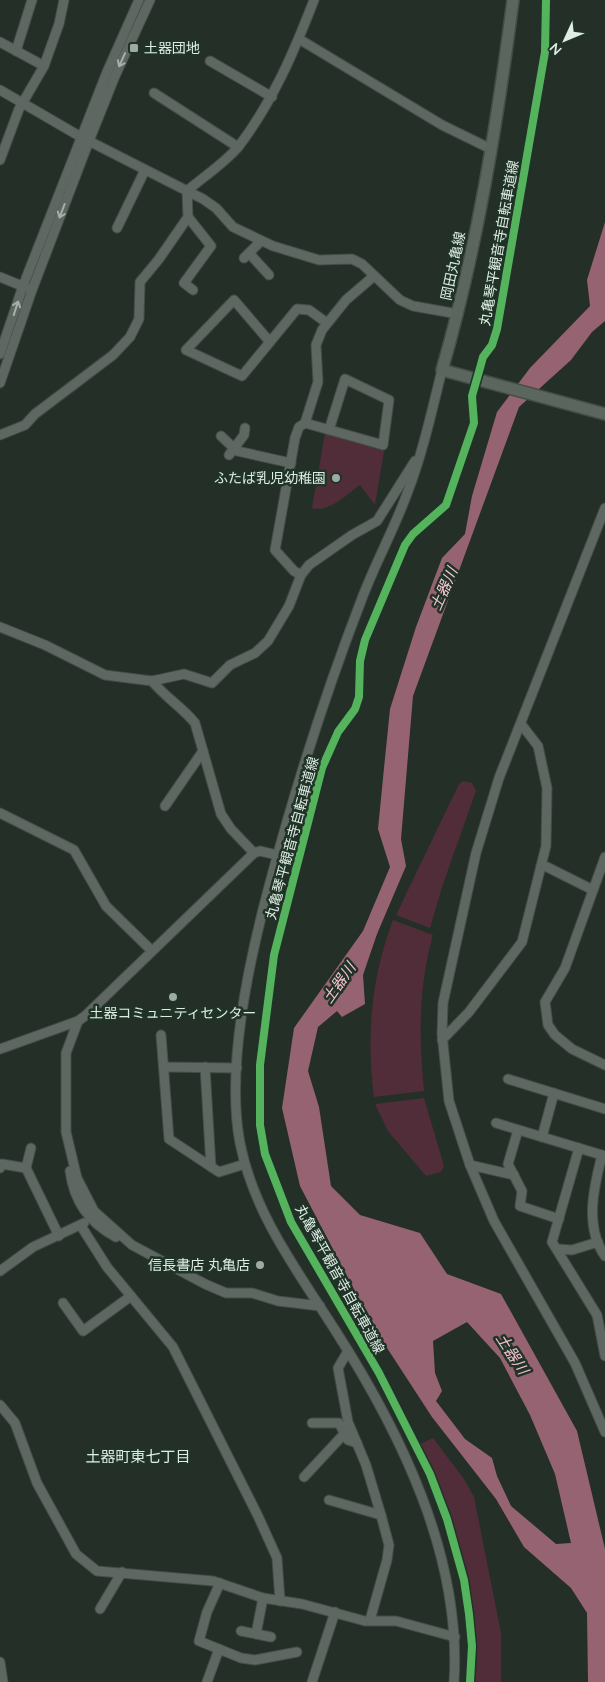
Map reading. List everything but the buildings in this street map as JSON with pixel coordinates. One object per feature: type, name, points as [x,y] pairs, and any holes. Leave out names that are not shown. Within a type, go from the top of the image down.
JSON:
[{"type":"main road","name":"岡田丸亀線","points":[[445,370],[468,277],[513,0]]},
{"type":"main road","points":[[445,370],[605,414]]},
{"type":"street","points":[[16,51],[32,0]]},
{"type":"street","points":[[0,160],[23,103],[44,66],[59,24],[64,0]]},
{"type":"street","points":[[0,383],[85,140],[139,0]]},
{"type":"street","points":[[0,354],[23,286],[85,140],[150,0]]},
{"type":"street","points":[[187,191],[238,147],[272,97],[287,69],[314,0]]},
{"type":"street","points":[[299,40],[442,125],[490,149]]},
{"type":"street","points":[[0,42],[44,66]]},
{"type":"street","points":[[210,61],[272,97]]},
{"type":"street","points":[[0,90],[85,140],[187,191],[216,208],[233,227],[261,241],[319,260],[352,259],[374,276],[389,292],[413,306],[458,314]]},
{"type":"street","points":[[154,93],[238,147]]},
{"type":"street","points":[[117,228],[145,170]]},
{"type":"street","points":[[187,191],[188,217],[211,246],[184,283],[193,290]]},
{"type":"street","points":[[0,435],[25,425],[35,414],[113,355],[130,337],[138,319],[140,282],[159,259],[188,217]]},
{"type":"street","points":[[261,241],[246,255],[269,275]]},
{"type":"street","points":[[301,575],[294,571],[275,550],[295,438],[299,427],[304,423],[318,382],[316,345],[322,330],[346,300],[374,276]]},
{"type":"street","points":[[0,277],[32,290]]},
{"type":"street","points":[[270,342],[234,300],[186,350],[242,376],[270,342],[297,309],[309,310],[327,323]]},
{"type":"street","points":[[445,370],[408,493],[362,597],[325,699],[277,856],[253,947],[243,1004],[237,1068],[237,1126],[245,1164],[269,1226],[286,1256],[348,1351],[398,1443],[419,1490],[439,1545],[450,1594],[455,1637],[454,1682]]},
{"type":"street","points":[[304,423],[329,430],[383,445],[388,400],[345,379],[329,430]]},
{"type":"street","points":[[232,452],[244,435],[245,428]]},
{"type":"street","points":[[221,436],[232,452],[291,463]]},
{"type":"street","points":[[0,627],[45,645],[105,675],[152,681],[184,674],[212,683],[230,665],[255,653],[276,631],[289,606],[301,575],[309,565],[352,535],[377,521],[422,451]]},
{"type":"street","points":[[605,508],[499,778],[476,853],[443,1003],[442,1040],[449,1101],[470,1165],[494,1221],[575,1363],[605,1432]]},
{"type":"street","points":[[152,681],[172,703],[185,711],[195,723],[222,814],[231,829],[254,853]]},
{"type":"street","points":[[442,1040],[469,1012],[522,942],[546,846],[547,788],[538,746],[521,724]]},
{"type":"street","points":[[166,806],[203,751]]},
{"type":"street","points":[[0,813],[74,850],[106,906],[152,951]]},
{"type":"street","points":[[0,1049],[78,1021],[254,853],[260,850],[277,856]]},
{"type":"street","points":[[605,857],[565,968],[545,1002],[548,1026],[562,1042],[572,1049],[605,1064]]},
{"type":"street","points":[[541,866],[548,867],[593,890]]},
{"type":"street","points":[[78,1021],[66,1053],[64,1074],[66,1132],[71,1158],[77,1178],[94,1211],[132,1245]]},
{"type":"street","points":[[162,1035],[169,1139],[219,1172],[245,1164]]},
{"type":"street","points":[[164,1066],[237,1068]]},
{"type":"street","points":[[206,1068],[211,1167]]},
{"type":"street","points":[[508,1079],[605,1108]]},
{"type":"street","points":[[542,1137],[554,1093]]},
{"type":"street","points":[[496,1123],[604,1155],[596,1177],[593,1233],[605,1256]]},
{"type":"street","points":[[518,1130],[508,1164],[522,1192],[520,1206],[559,1219]]},
{"type":"street","points":[[31,1148],[26,1168],[58,1236]]},
{"type":"street","points":[[579,1148],[552,1242],[597,1315],[605,1356]]},
{"type":"street","points":[[71,1158],[70,1173],[76,1194],[89,1217],[105,1231],[205,1284],[226,1293],[252,1293],[278,1301],[320,1306]]},
{"type":"street","points":[[0,1168],[2,1164],[26,1168]]},
{"type":"street","points":[[470,1165],[514,1175]]},
{"type":"street","points":[[0,1270],[33,1247],[81,1226],[89,1217]]},
{"type":"street","points":[[81,1226],[107,1266],[173,1347],[258,1516],[276,1558],[280,1601]]},
{"type":"street","points":[[557,1249],[572,1250],[598,1242]]},
{"type":"street","points":[[62,1304],[83,1331],[131,1296]]},
{"type":"street","points":[[348,1351],[338,1368],[348,1422],[357,1443],[389,1545],[387,1560],[370,1620]]},
{"type":"street","points":[[0,1406],[15,1423],[37,1483],[76,1554],[97,1571],[172,1576],[220,1584],[263,1598],[365,1620],[396,1621],[455,1637]]},
{"type":"street","points":[[312,1423],[338,1423],[348,1440],[357,1443]]},
{"type":"street","points":[[304,1478],[344,1434]]},
{"type":"street","points":[[329,1500],[381,1515]]},
{"type":"street","points":[[100,1609],[122,1572]]},
{"type":"street","points":[[220,1584],[207,1612],[199,1641],[241,1658],[254,1660],[296,1652]]},
{"type":"street","points":[[256,1634],[263,1598]]},
{"type":"street","points":[[312,1682],[335,1612]]},
{"type":"street","points":[[242,1631],[271,1638]]},
{"type":"street","points":[[207,1682],[219,1649]]},
{"type":"street","points":[[0,1662],[3,1682]]},
{"type":"shaded area","points":[[325,433],[384,451],[375,505],[360,485],[331,506],[318,509],[312,508]]},
{"type":"shaded area","points":[[463,781],[472,783],[476,791],[443,884],[430,928],[396,915],[459,784]]},
{"type":"shaded area","points":[[393,920],[433,935],[422,994],[421,1052],[424,1091],[374,1097],[371,1052],[372,1007],[380,964]]},
{"type":"shaded area","points":[[424,1098],[444,1166],[441,1172],[426,1176],[388,1131],[375,1104]]},
{"type":"shaded area","points":[[433,1438],[464,1479],[474,1497],[501,1633],[501,1682],[470,1682],[469,1620],[459,1561],[440,1503],[416,1446]]},
{"type":"water","name":"土器川","points":[[605,222],[605,321],[592,332],[571,360],[519,407],[413,696],[401,839],[406,866],[377,934],[363,975],[365,1004],[342,1017],[337,1011],[318,1027],[308,1071],[319,1107],[331,1186],[360,1215],[420,1233],[447,1274],[501,1294],[577,1431],[605,1549],[605,1682],[588,1682],[587,1613],[571,1588],[524,1547],[496,1499],[432,1417],[374,1328],[300,1186],[282,1108],[294,1028],[363,931],[390,867],[378,829],[390,709],[416,627],[442,558],[465,534],[472,496],[497,412],[530,368],[590,306],[587,280]],"holes":[[[467,1322],[500,1358],[530,1415],[555,1474],[571,1543],[556,1544],[511,1506],[497,1476],[492,1458],[465,1439],[436,1401],[442,1391],[435,1373],[433,1341]]]},
{"type":"cycle path","name":"丸亀琴平観音寺自転車道線","points":[[470,1682],[472,1646],[469,1614],[464,1580],[447,1519],[430,1474],[379,1373],[291,1222],[265,1154],[260,1125],[260,1065],[274,955],[322,768],[338,732],[355,709],[359,697],[360,661],[365,640],[405,545],[413,534],[446,505],[474,423],[472,396],[483,357],[492,345],[497,329],[545,52],[546,0]]},
{"type":"place","name":"土器団地","points":[[134,48]]},
{"type":"place","name":"ふたば乳児幼稚園","points":[[336,478]]},
{"type":"place","name":"土器コミュニティセンター","points":[[173,997]]},
{"type":"place","name":"信長書店 丸亀店","points":[[260,1265]]},
{"type":"district","name":"土器町東七丁目","points":[[138,1457]]}]
